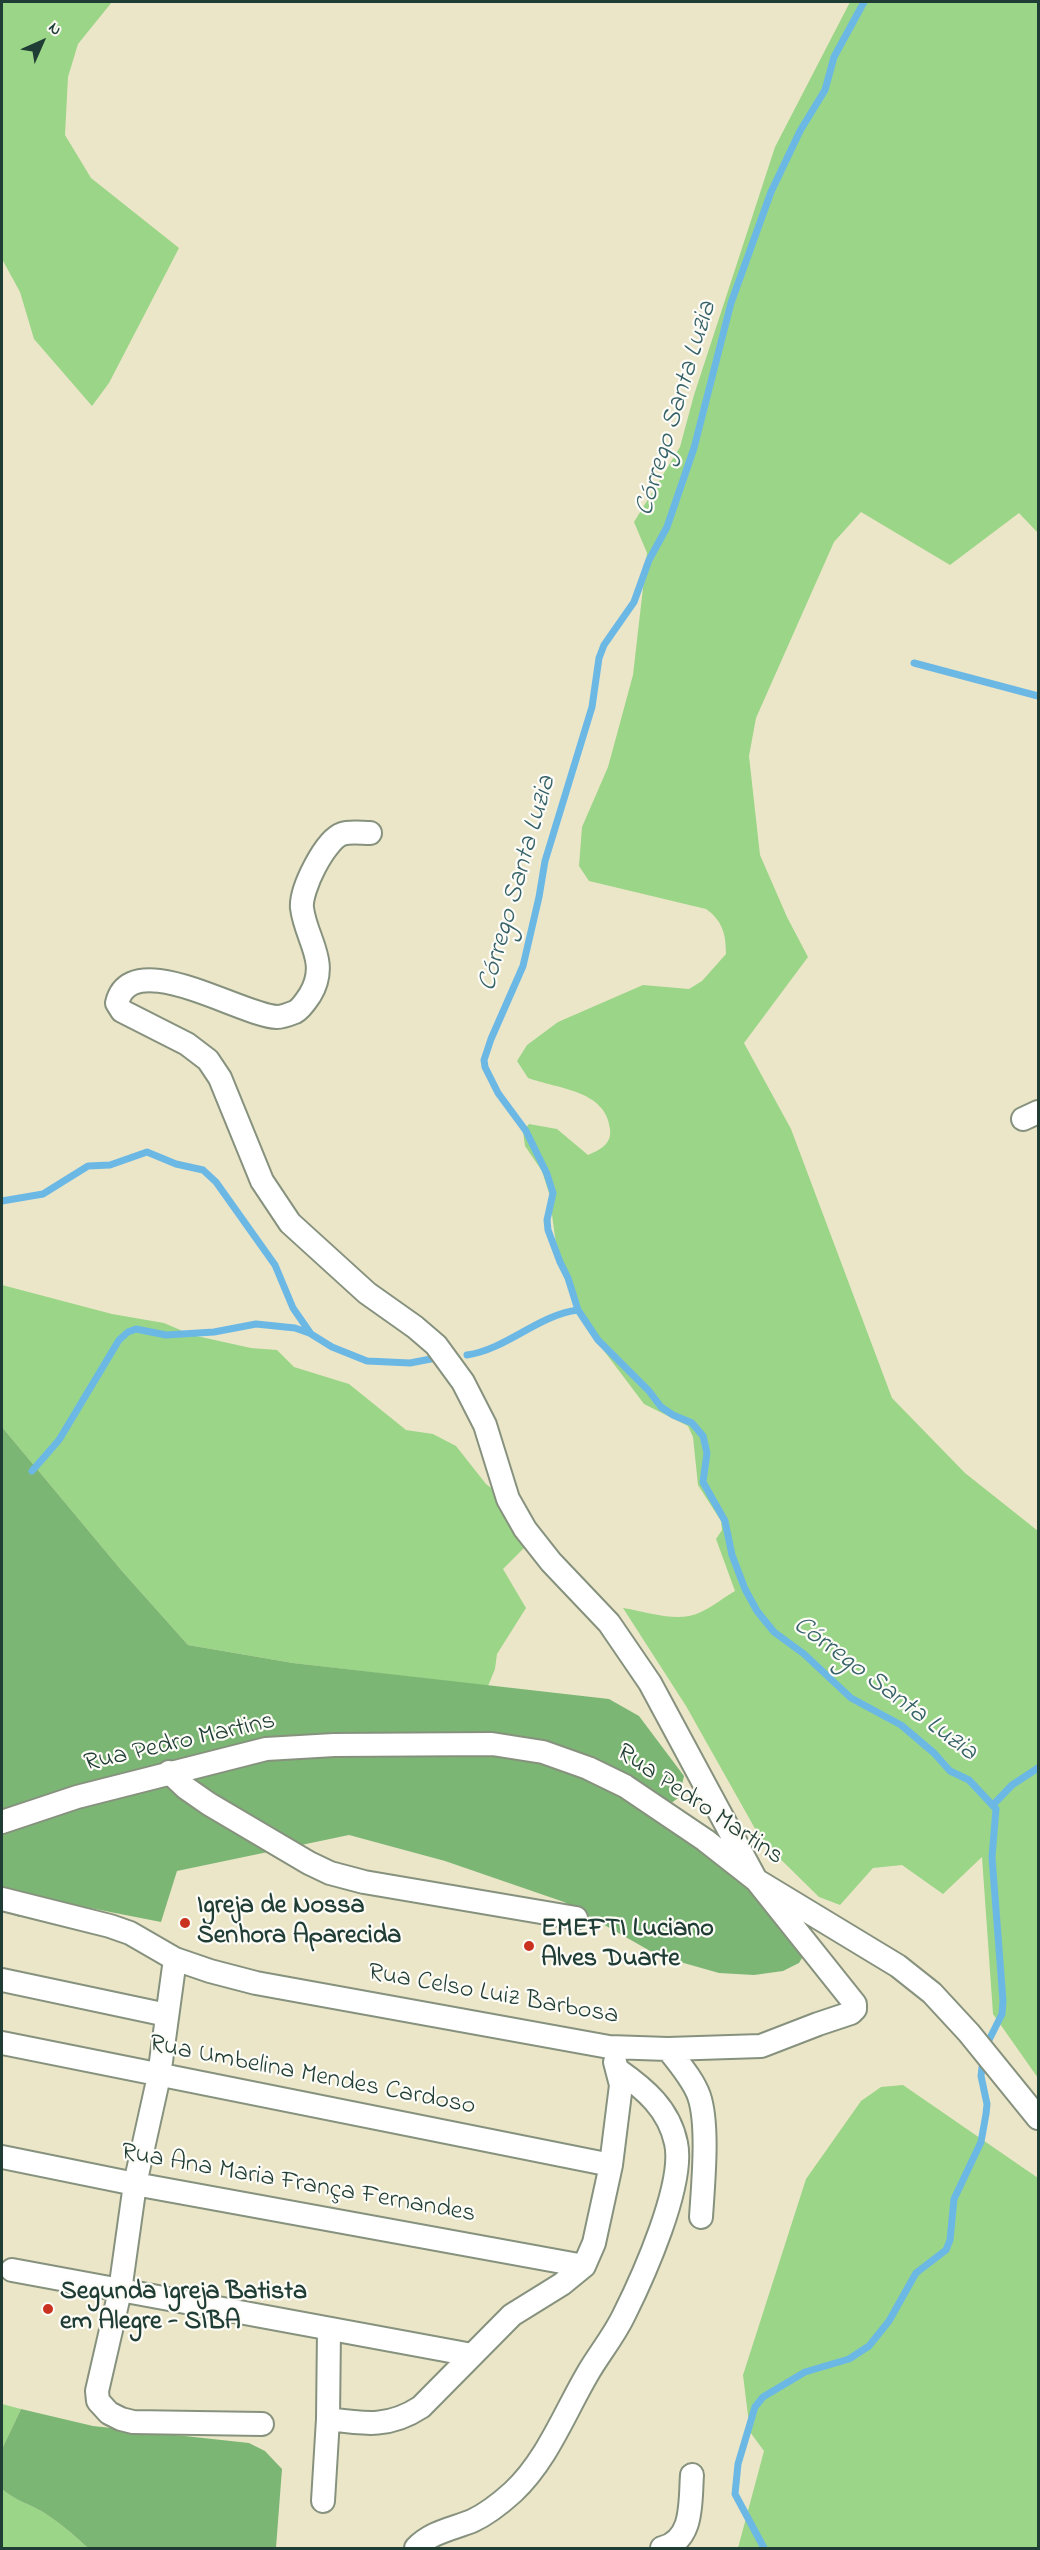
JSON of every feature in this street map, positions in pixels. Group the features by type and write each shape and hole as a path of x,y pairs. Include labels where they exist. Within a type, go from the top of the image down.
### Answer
{"street":[{"path":"370,833 343,834 331,842 305,890 302,907 319,970 314,988 297,1011 279,1017 262,1015 167,980 143,981 127,986 120,993 117,1003 122,1011 187,1044 208,1060 220,1078 262,1181 290,1223 367,1293 415,1326 436,1345 463,1382 485,1425 508,1499 525,1529 551,1562 596,1608 650,1683 756,1880"},
{"name":"Rua Pedro Martins","path":"2,1822 77,1797 266,1749 334,1745 492,1744 543,1752 588,1768 625,1786 705,1840 756,1880 898,1966 932,1993 1038,2118"},
{"path":"169,1772 186,1788 209,1804 330,1873 364,1882 576,1918"},
{"name":"Rua Celso Luiz Barbosa","path":"2,1899 110,1926 130,1934 175,1959 256,1983 609,2047 668,2049 761,2046 851,2013 855,2009 855,2004 756,1880"},
{"path":"175,1959 159,2076 135,2184 120,2291 97,2391 98,2401 109,2413 121,2420 133,2422 262,2424"},
{"path":"2,1980 167,2015"},
{"name":"Rua Umbelina Mendes Cardoso","path":"2,2043 611,2165"},
{"path":"328,2419 363,2424 390,2422 404,2418 421,2407 512,2315 562,2284 584,2266 594,2243 611,2165 620,2108 621,2085 609,2047"},
{"path":"668,2049 699,2097 704,2158 701,2217"},
{"path":"416,2548 425,2538 475,2520 512,2494 538,2464 588,2373 623,2317 645,2268 671,2196 676,2169 676,2144 671,2127 658,2102 618,2070"},
{"name":"Rua Ana Maria França Fernandes","path":"2,2157 135,2184 584,2266"},
{"path":"12,2270 472,2355"},
{"path":"323,2501 328,2419 329,2329"},
{"path":"662,2548 681,2538 687,2526 692,2475"}],"green space":[{"path":"2,2 112,2 78,44 68,77 65,135 91,178 179,248 109,383 92,406 34,339 20,292 2,259"},
{"path":"850,2 1038,2 1038,533 1019,513 950,565 861,512 834,542 756,718 749,756 760,855 787,917 808,957 744,1043 791,1129 892,1398 965,1473 1038,1531 1038,2078 993,2014 982,1857 943,1894 902,1865 873,1868 840,1905 819,1897 762,1841 686,1706 623,1608 665,1616 689,1616 707,1609 735,1591 716,1539 722,1530 721,1521 698,1485 693,1437 688,1426 644,1404 580,1319 556,1244 549,1193 542,1171 525,1146 523,1131 529,1124 557,1129 588,1155 604,1146 609,1139 610,1129 607,1116 600,1106 579,1093 528,1078 517,1061 527,1045 558,1022 643,985 689,989 702,981 726,954 720,924 706,909 589,881 579,866 582,827 608,767 633,675 647,553 634,522 680,447 694,395 775,147"},
{"path":"2,1285 112,1314 164,1323 192,1335 251,1348 277,1350 294,1367 349,1384 406,1430 433,1434 456,1446 486,1484 495,1491 529,1543 503,1569 526,1608 497,1654 495,1669 488,1686 293,1663 188,1645 122,1571 2,1427"},
{"path":"2,1427 122,1571 188,1645 293,1663 609,1699 639,1716 684,1776 679,1797 669,1805 763,1897 809,1946 799,1963 783,1971 754,1975 719,1973 659,1956 564,1902 445,1861 349,1835 177,1871 161,1922 44,1899 25,1903 19,1917 2,1910"},
{"path":"903,2085 1038,2178 1038,2548 738,2548 764,2451 750,2432 743,2375 806,2179 861,2101 881,2087"},
{"path":"2,2404 21,2409 2,2449"},
{"path":"21,2409 93,2426 249,2443 265,2451 282,2469 276,2548 88,2548 49,2516 2,2489 2,2449"},
{"path":"2,2489 49,2516 88,2548 2,2548"}],"waterway":[{"name":"Córrego Santa Luzia","path":"864,2 834,57 825,90 800,131 771,192 731,303 694,448 667,527 649,560 634,602 604,645 599,658 592,707 545,861 523,966 484,1060 485,1067 498,1093 526,1131 547,1174 553,1193 547,1220 548,1230 568,1278 578,1310 598,1340 649,1391 661,1407 692,1423 703,1436 707,1453 703,1482 725,1521 732,1555 745,1589 757,1611 774,1632 804,1654 851,1698 901,1725 934,1753 950,1771 969,1780 996,1809 992,1857 1003,2001 1002,2014 985,2048"},
{"path":"914,663 1038,696"},
{"path":"2,1201 43,1194 88,1166 110,1165 147,1152 176,1164 203,1170 216,1182 275,1265 293,1308 311,1334 332,1347 367,1361 410,1363 436,1358"},
{"path":"467,1355 496,1346 549,1318 578,1310"},
{"path":"32,1471 59,1440 119,1340 128,1332 136,1329 166,1335 214,1332 256,1324 295,1328 309,1333"},
{"path":"993,1805 1012,1785 1038,1768"},
{"name":"Córrego Santa Luzia","path":"764,2548 735,2494 738,2464 755,2407 763,2397 805,2372 849,2359 869,2346 889,2321 916,2273 946,2250 950,2240 954,2199 981,2142 987,2104 981,2076 983,2059"}],"place":[{"name":"Igreja de Nossa Senhora Aparecida","path":"185,1923"},
{"name":"EMEFTI Luciano Alves Duarte","path":"529,1946"},
{"name":"Segunda Igreja Batista em Alegre - SIBA","path":"48,2309"}]}
